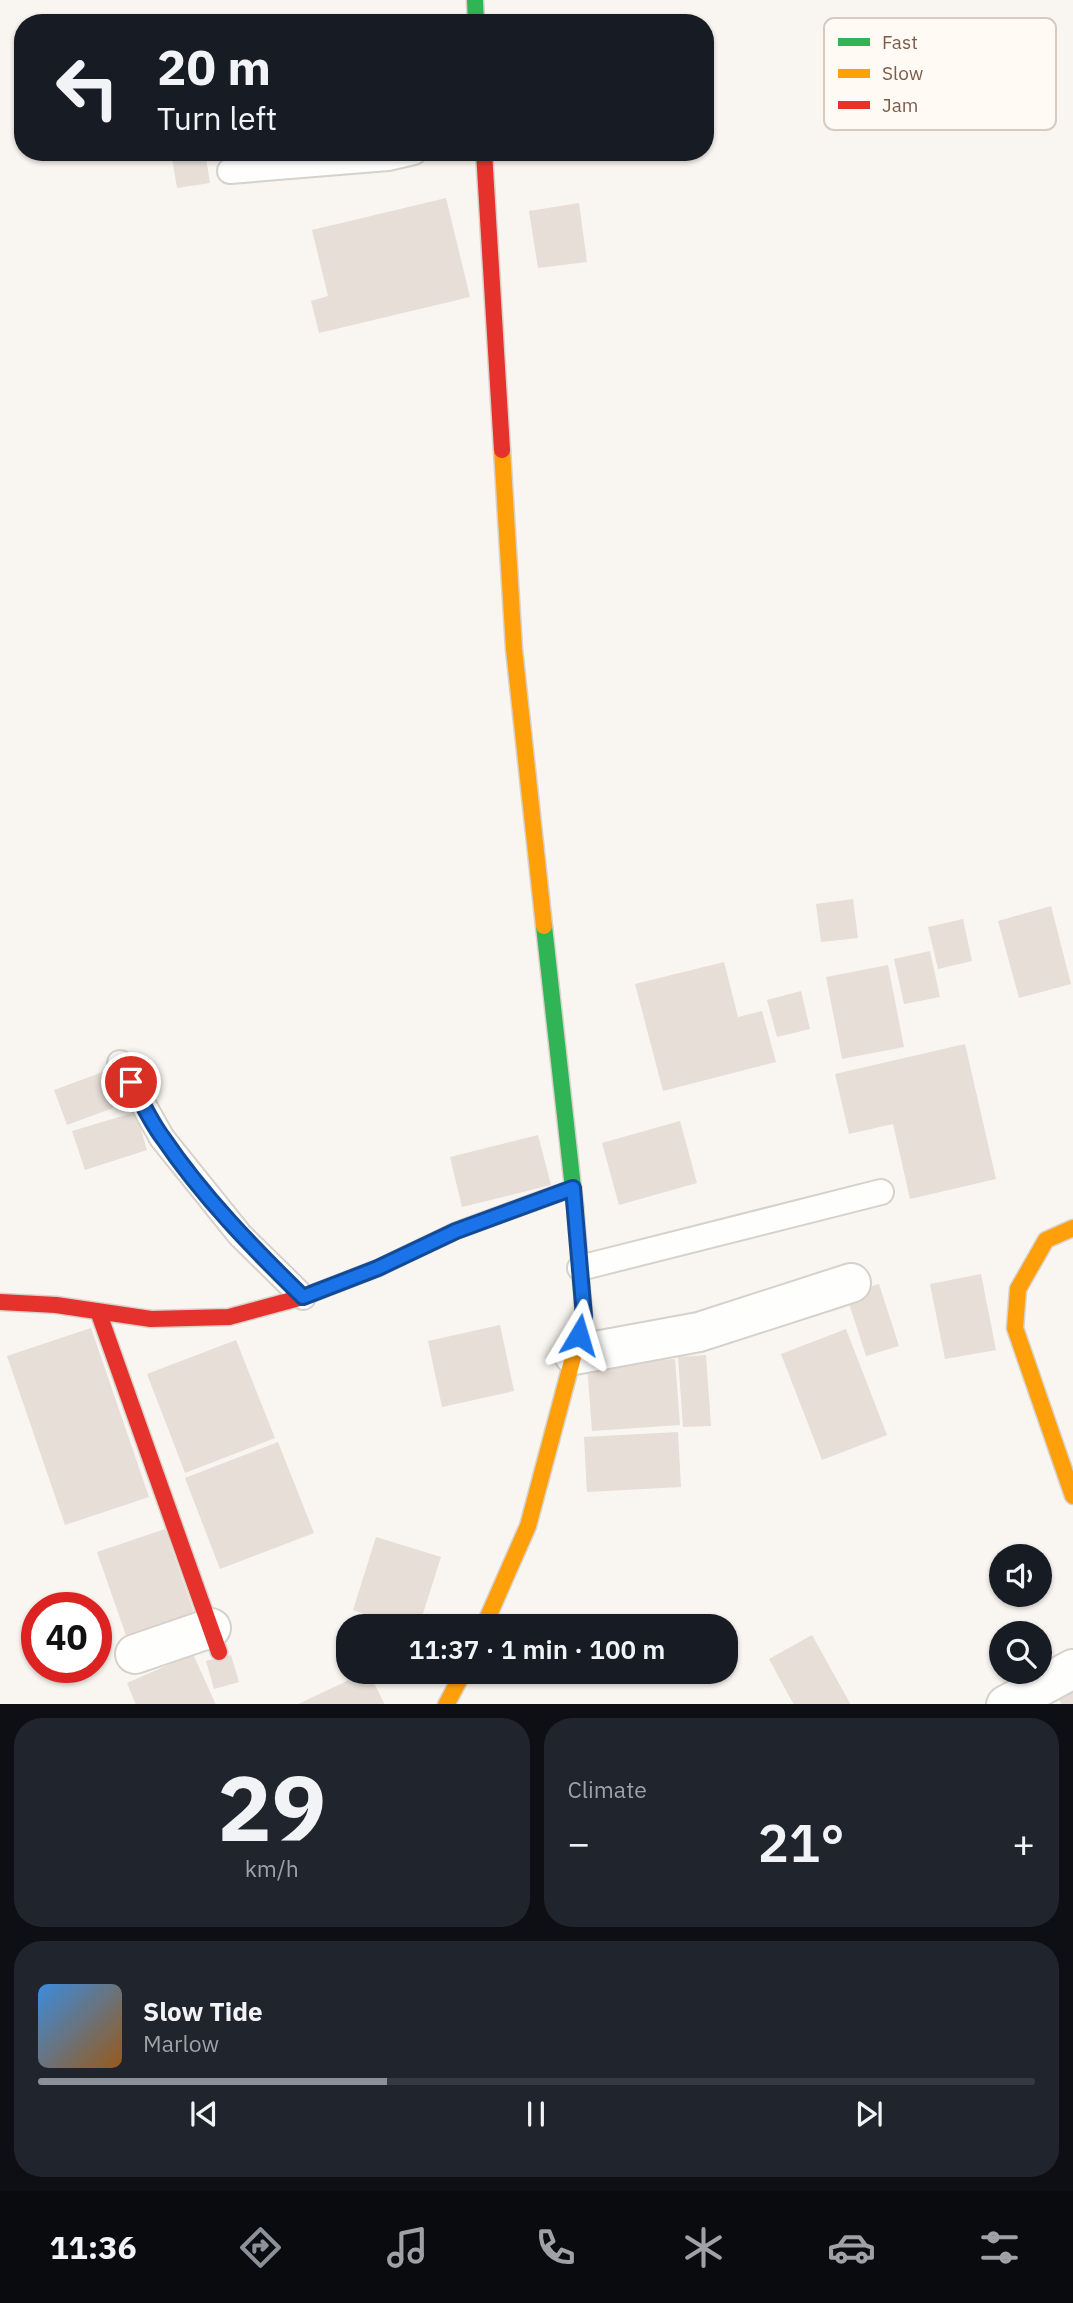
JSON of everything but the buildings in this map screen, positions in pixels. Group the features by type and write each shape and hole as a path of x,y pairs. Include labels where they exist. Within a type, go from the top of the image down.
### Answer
{"street":[{"path":"485,161 514,649 573,1188 584,1316 528,1526 489,1614"},
{"path":"0,1302 56,1305 151,1319 229,1317 303,1297 378,1268 456,1231 573,1188"},
{"path":"1073,1228 1046,1240 1018,1289 1015,1328 1073,1496"},
{"path":"573,1355 699,1332 851,1283"},
{"path":"98,1311 215,1640 135,1654"},
{"path":"1006,1704 1073,1669"},
{"path":"446,1704 457,1684"}],"lane":[{"path":"230,171 352,161"},
{"path":"120,1063 162,1138 240,1235 303,1297"},
{"path":"580,1268 881,1192"}],"traffic: fast":[{"path":"475,0 476,14"},
{"path":"544,926 575,1206"}],"traffic: slow":[{"path":"502,450 514,649 544,926"},
{"path":"489,1614 528,1526 584,1316 575,1206"},
{"path":"1073,1228 1046,1240 1018,1289 1015,1328 1073,1496"},
{"path":"447,1704 457,1684"}],"traffic: jam":[{"path":"485,161 502,450"},
{"path":"0,1302 56,1305 151,1319 229,1317 303,1297 378,1268 455,1231 573,1188"},
{"path":"98,1311 219,1652"}],"route":[{"path":"131,1082 162,1138 193,1177 240,1235 303,1297 378,1268 456,1231 573,1188 584,1316 579,1335"}]}
